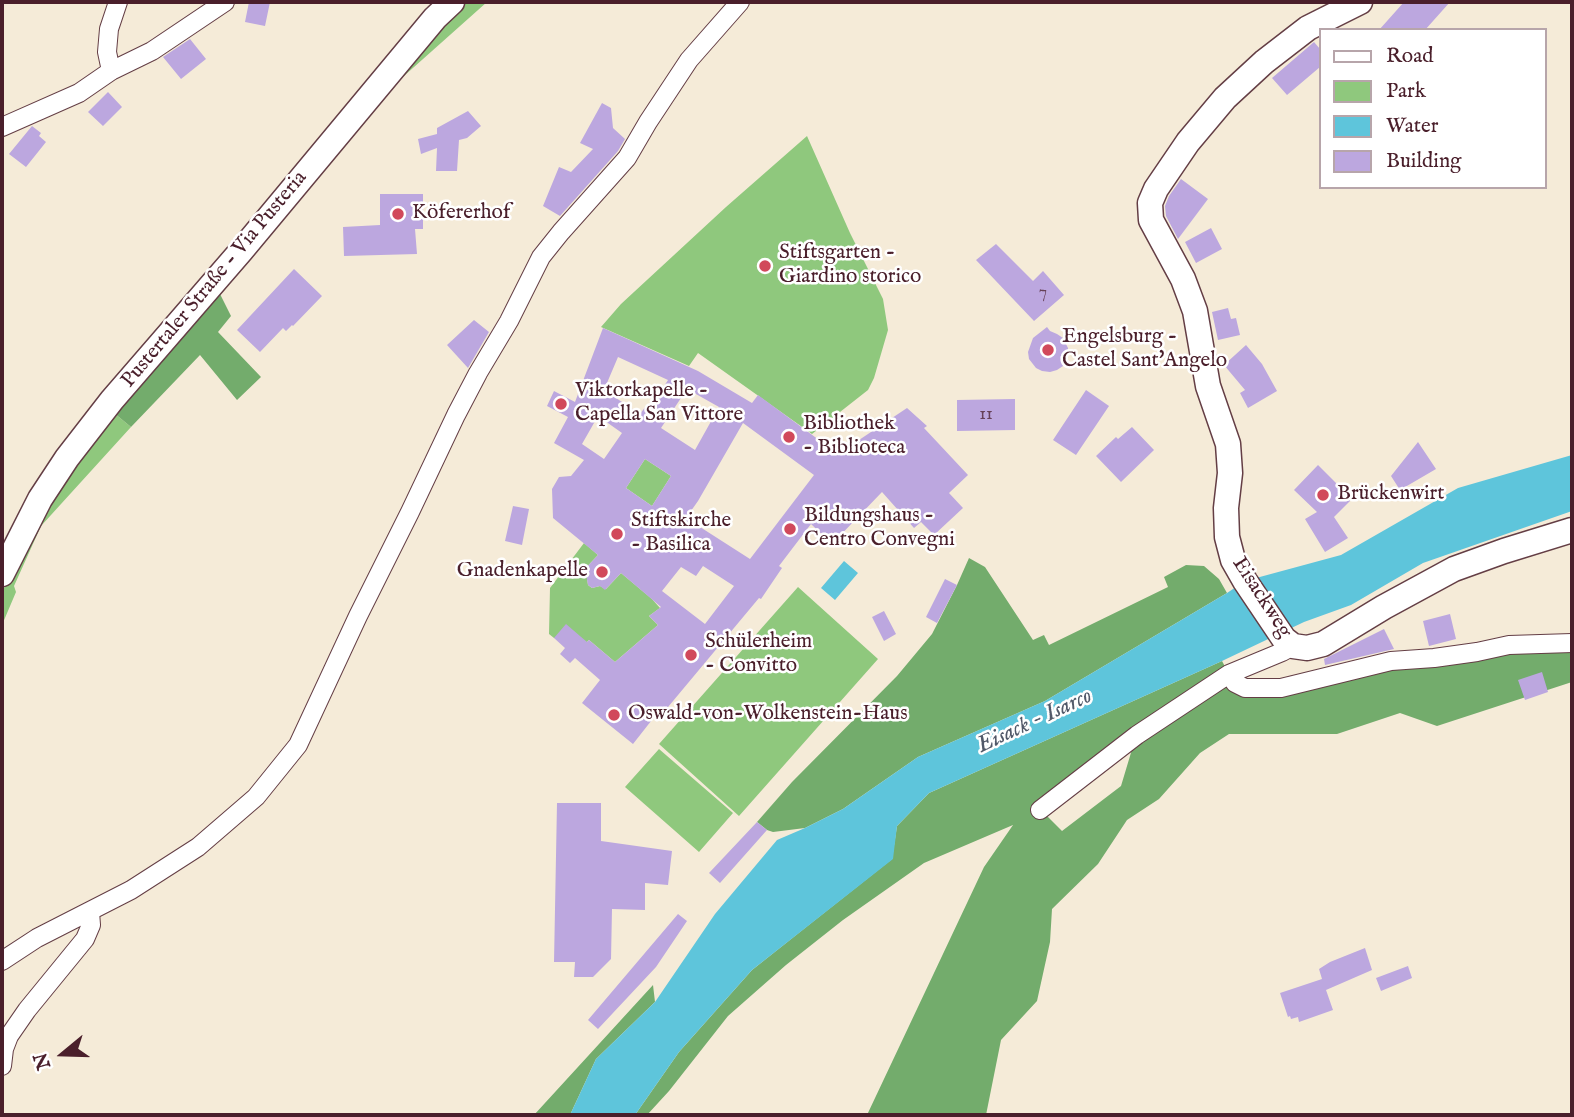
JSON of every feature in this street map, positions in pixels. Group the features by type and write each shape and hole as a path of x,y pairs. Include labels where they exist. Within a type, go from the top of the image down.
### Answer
{"street":[{"path":"111,71 107,52 118,2"},
{"path":"2,127 79,93 111,71 152,51 225,2"},
{"name":"Pustertaler Straße - Via Pusteria","path":"2,574 40,499 112,400 241,251 435,18 452,2"},
{"path":"2,961 37,938 131,890 198,847 256,797 298,745 456,415 509,321 541,257 627,158 689,60 740,2"},
{"name":"Eisackweg","path":"1288,642 1233,560 1227,537 1226,508 1230,473 1228,444 1208,386 1195,311 1183,279 1151,220 1149,211 1156,189 1188,142 1225,98 1264,62 1308,28 1360,2"},
{"path":"1040,810 1137,735 1229,674 1282,652 1288,642 1307,648 1323,644 1454,569 1572,530"},
{"path":"1229,674 1235,683 1245,688 1281,688 1391,661 1434,658 1509,645 1572,643"},
{"path":"2,1066 9,1036 85,939 91,925 90,912"}],"green space":[{"path":"463,2 487,2 377,100"},
{"name":"Stiftsgarten - Giardino storico","path":"807,136 883,299 888,330 868,390 812,434 698,353 689,366 601,327 621,304"},
{"path":"218,290 231,316 218,332 261,377 237,400 200,355 131,427 114,413"},
{"path":"114,413 131,427 41,526 14,586 16,592 2,625 2,593 19,553 47,502"},
{"path":"645,459 671,476 652,506 626,488"},
{"path":"584,543 598,555 583,571 588,575 588,585 606,589 621,573 660,608 649,616 658,625 615,662 589,640 587,642 554,638 549,634 550,588"},
{"path":"969,558 985,567 1033,640 1044,635 1049,645 1168,587 1164,577 1186,565 1204,566 1219,579 1227,593 1045,701 918,757 843,809 805,828 773,832 767,830 757,822 792,782 897,676 932,634"},
{"path":"798,587 878,659 739,816 659,744"},
{"path":"1572,648 1572,682 1437,726 1400,713 1337,734 1229,734 1200,753 1159,799 1127,820 1098,864 1052,909 1050,942 1037,1001 1001,1040 986,1115 867,1115 984,867 1013,825 924,863 843,920 728,1016 647,1115 635,1115 679,1052 752,970 892,859 897,826 929,793 1222,661 1229,674 1245,688 1391,661","holes":["1136,736 1121,786 1062,831 1041,810"]},
{"path":"659,749 733,813 699,852 625,787"},
{"path":"653,985 655,1002 596,1059 570,1115 534,1115"}],"water":[{"name":"Eisack - Isarco","path":"1572,455 1572,511 1423,563 1351,605 1304,622 929,793 897,826 893,859 752,970 679,1052 635,1115 570,1115 596,1059 655,1002 715,914 777,840 843,809 918,757 1045,701 1245,581 1341,555 1458,488"},
{"path":"844,561 858,573 835,600 821,588"}],"building":[{"path":"249,2 270,2 265,26 245,22"},
{"path":"1404,2 1450,2 1427,28 1381,28"},
{"path":"190,39 206,59 181,79 163,57"},
{"path":"1314,42 1318,47 1318,69 1287,95 1272,78"},
{"path":"108,92 122,107 103,126 88,112"},
{"path":"602,103 611,108 613,128 625,139 618,151 560,216 543,206 559,167 571,172 593,149 580,143"},
{"path":"468,111 481,126 467,138 459,140 457,171 436,171 437,148 421,154 418,139 437,134 437,128"},
{"path":"32,126 41,133 39,136 46,142 26,167 9,154"},
{"path":"1181,179 1208,199 1178,239 1166,216 1165,206"},
{"path":"380,194 423,194 423,229 415,229 417,254 344,256 343,227 380,225"},
{"path":"1211,228 1222,249 1196,263 1185,242"},
{"path":"996,244 1033,281 1043,271 1064,295 1034,321 976,260"},
{"path":"294,269 322,296 293,326 286,331 283,328 260,352 237,330"},
{"path":"1228,308 1231,319 1236,318 1240,335 1218,340 1212,312"},
{"path":"474,320 489,332 468,368 447,345"},
{"name":"Engelsburg - Castel Sant'Angelo","path":"1047,327 1063,338 1068,348 1068,356 1063,366 1050,372 1036,368 1029,359 1028,352 1033,338"},
{"path":"603,328 698,371 752,403 758,395 838,454 907,408 927,426 924,428 968,475 949,493 963,508 934,535 921,522 914,528 882,492 832,544 811,524 779,566 782,568 761,599 759,598 658,719 655,716 633,744 582,703 600,680 575,658 570,663 560,654 565,648 554,638 566,624 615,662 658,625 649,616 661,607 621,573 605,590 600,586 592,588 588,585 583,571 598,555 553,518 552,489 559,477 571,476 584,460 554,443 568,417 547,406 554,391 575,402","holes":["618,357 668,380 650,408 646,406 640,414 604,390","687,389 719,407 695,450 661,428","598,416 622,433 604,459 582,444","743,423 814,475 750,559 686,518","645,459 671,476 652,506 626,488","703,566 734,586 705,624 662,591 681,567 696,576"]},
{"path":"1246,345 1262,364 1277,391 1248,408 1240,393 1245,390 1224,365"},
{"path":"1086,390 1109,406 1076,455 1053,440"},
{"path":"1015,399 1015,430 957,431 957,400"},
{"path":"1132,427 1154,450 1121,482 1096,456 1116,437 1118,439"},
{"path":"1418,442 1436,469 1400,490 1391,476"},
{"name":"Brückenwirt","path":"1318,465 1352,499 1334,517 1348,538 1325,552 1305,519 1317,512 1294,490"},
{"path":"513,506 529,509 522,545 505,541"},
{"path":"945,579 957,585 937,623 926,617"},
{"path":"884,611 896,634 884,641 872,617"},
{"path":"1450,614 1456,639 1429,646 1423,621"},
{"path":"1384,629 1394,649 1325,665 1324,659"},
{"path":"1542,672 1548,692 1525,700 1518,680"},
{"path":"557,803 601,803 601,841 672,851 668,885 645,883 645,910 612,909 611,959 593,977 574,977 575,962 554,962"},
{"path":"757,822 767,830 720,883 709,873"},
{"path":"678,914 687,921 656,967 598,1029 588,1020"},
{"path":"1365,948 1372,970 1326,990 1333,1010 1299,1022 1298,1017 1288,1017 1280,993 1322,979 1319,969"},
{"path":"1408,966 1412,978 1381,991 1376,978"}],"place":[{"name":"Köfererhof","path":"398,214"},
{"name":"Stiftsgarten - Giardino storico","path":"765,266"},
{"name":"Engelsburg - Castel Sant'Angelo","path":"1048,350"},
{"name":"Viktorkapelle - Capella San Vittore","path":"561,404"},
{"name":"Bibliothek - Biblioteca","path":"789,437"},
{"name":"Brückenwirt","path":"1323,495"},
{"name":"Bildungshaus - Centro Convegni","path":"790,529"},
{"name":"Stiftskirche - Basilica","path":"617,534"},
{"name":"Gnadenkapelle","path":"602,572"},
{"name":"Schülerheim - Convitto","path":"691,655"},
{"name":"Oswald-von-Wolkenstein-Haus","path":"614,715"}]}
